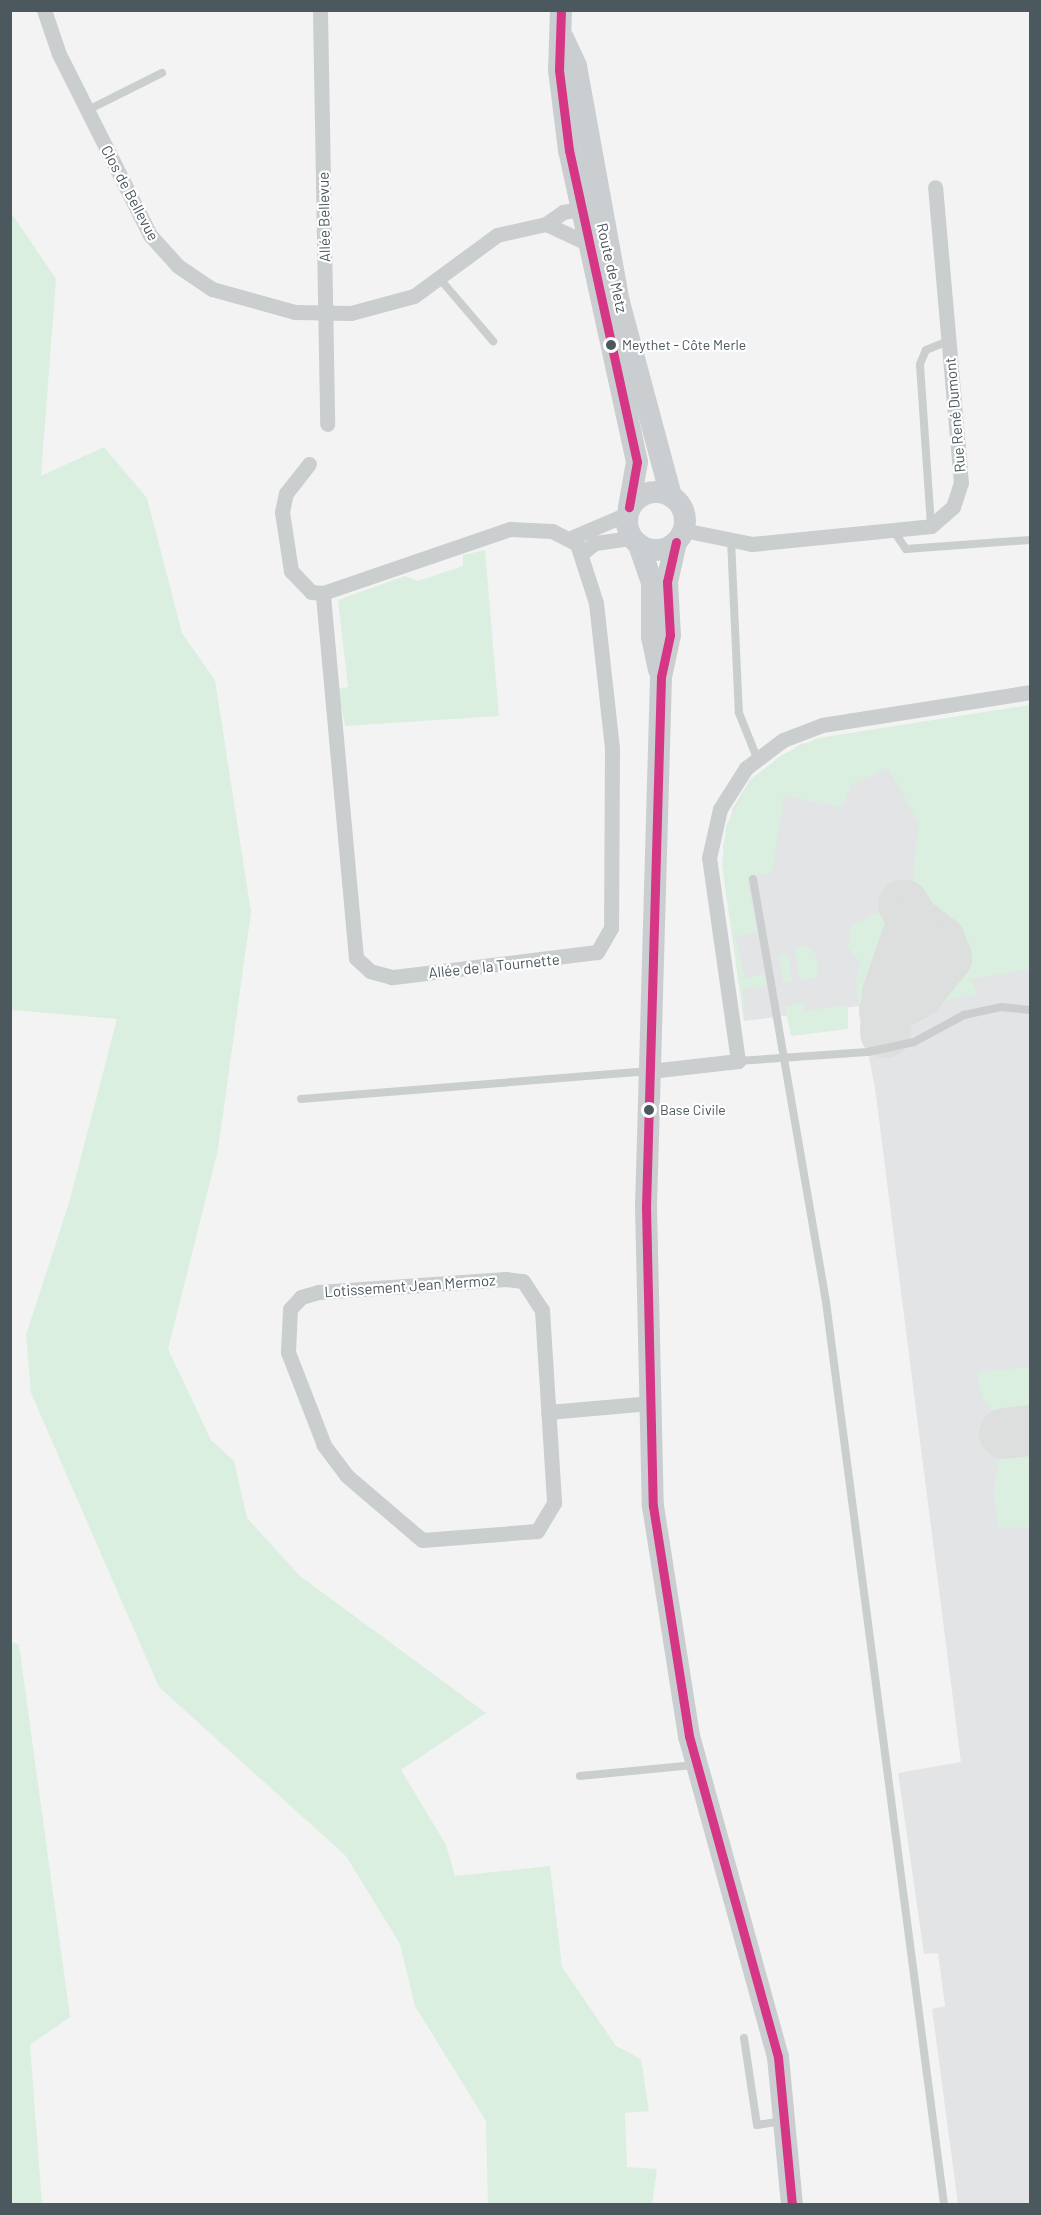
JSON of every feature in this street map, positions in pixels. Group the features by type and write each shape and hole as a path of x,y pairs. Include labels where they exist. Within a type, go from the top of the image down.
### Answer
{"main road":[{"name":"Route de Metz","path":"561,10 563,38 559,70 580,210 597,246 657,457 671,496"},
{"name":"Route de Metz","path":"563,38 576,66 597,246 634,438 637,479 628,510"},
{"path":"661,677 652,636 652,582 635,542 628,510 647,493 671,496 683,511 667,582 670,635 661,677 646,1228 653,1506 667,1621 698,1765 762,1985 784,2120 792,2205"},
{"path":"635,542 662,549 679,536"}],"street":[{"name":"Clos de Bellevue","path":"44,10 87,111 150,235 184,272 214,290 295,312 326,314 402,301 440,279 494,236 546,224 563,212 580,210"},
{"name":"Allée Bellevue","path":"320,10 327,424"},
{"name":"Rue René Dumont","path":"931,526 953,507 961,483 935,187"},
{"path":"546,224 597,246"},
{"path":"309,464 286,492 282,512 295,580 323,593 510,529 538,528 570,538 628,510"},
{"path":"679,536 752,544 931,526"},
{"name":"Allée de la Tournette","path":"323,593 356,958 370,971 392,977 578,958 597,952 610,936 612,748 596,603 582,553 570,538"},
{"path":"582,553 595,543 635,542"},
{"path":"650,1071 738,1061 709,858 720,809 757,758 783,740 822,725 1030,692"},
{"name":"Lotissement Jean Mermoz","path":"523,1281 542,1310 548,1412 554,1503 547,1521 537,1531 422,1540 347,1476 324,1445 288,1352 290,1308 301,1297 319,1292 523,1281"},
{"path":"548,1412 650,1402"}],"lane":[{"path":"87,111 162,73"},
{"path":"440,279 493,341"},
{"path":"931,526 920,364 926,350 948,341"},
{"path":"893,530 906,549 1030,540"},
{"path":"731,540 739,713 757,758"},
{"path":"753,879 787,1054 849,1467 944,2205"},
{"path":"738,1061 787,1054 868,1052 914,1042 964,1015 1001,1007 1030,1010"},
{"path":"301,1099 650,1071"},
{"path":"580,1776 698,1765"},
{"path":"744,2038 757,2125 784,2120"}],"shaded area":[{"path":"1030,705 1030,2204 958,2204 932,2009 945,2006 938,1953 924,1954 898,1773 961,1762 875,1088 859,1006 744,1021 723,846 733,808 750,780 801,744"}],"green space":[{"path":"10,211 56,279 41,476 104,447 147,498 182,633 215,680 251,912 218,1150 168,1349 211,1440 234,1461 247,1518 300,1576 486,1713 401,1770 446,1845 455,1876 550,1866 562,1967 616,2046 641,2059 649,2111 625,2113 627,2167 657,2169 652,2204 488,2204 486,2121 415,2006 400,1944 346,1856 159,1687 31,1393 26,1335 69,1203 117,1019 11,1010"},
{"path":"485,550 499,716 345,726 338,689 348,687 338,600 405,576 418,581 463,566 463,555"},
{"path":"1030,705 1030,969 970,979 978,995 953,998 899,1025 950,974 955,947 910,901 919,823 888,768 852,784 841,807 784,796 772,873 747,877 757,932 736,936 745,978 765,974 766,986 743,989 744,1021 722,865 726,826 750,780 782,755 818,738"},
{"path":"894,906 900,912 871,1022 862,1029 856,982 860,963 848,947 851,925"},
{"path":"914,942 930,947 933,960 926,974 900,994 903,973 915,976 928,955"},
{"path":"807,945 817,957 817,977 799,981 795,949"},
{"path":"788,953 792,982 783,983 779,954"},
{"path":"803,1002 805,1011 848,1005 848,1029 791,1036 785,1007"},
{"path":"1030,1367 1030,1412 993,1412 983,1398 977,1372"},
{"path":"1024,1444 1030,1444 1030,1527 998,1528 994,1490 999,1460"},
{"path":"10,1641 19,1645 70,2017 30,2045 42,2204 11,2204"}],"taxiway":[{"path":"884,1011 918,992 946,957 939,940 912,920 903,904"},
{"path":"885,1032 887,993 912,920"},
{"path":"1004,1433 1030,1430"}],"transit line":[{"path":"561,10 559,70 569,150 637,462 629,507"},
{"path":"676,542 667,582 670,635 661,677 646,1207 653,1506 689,1736 778,2057 792,2204"}],"place":[{"name":"Meythet - Côte Merle","path":"611,345"},
{"name":"Base Civile","path":"649,1110"}]}
